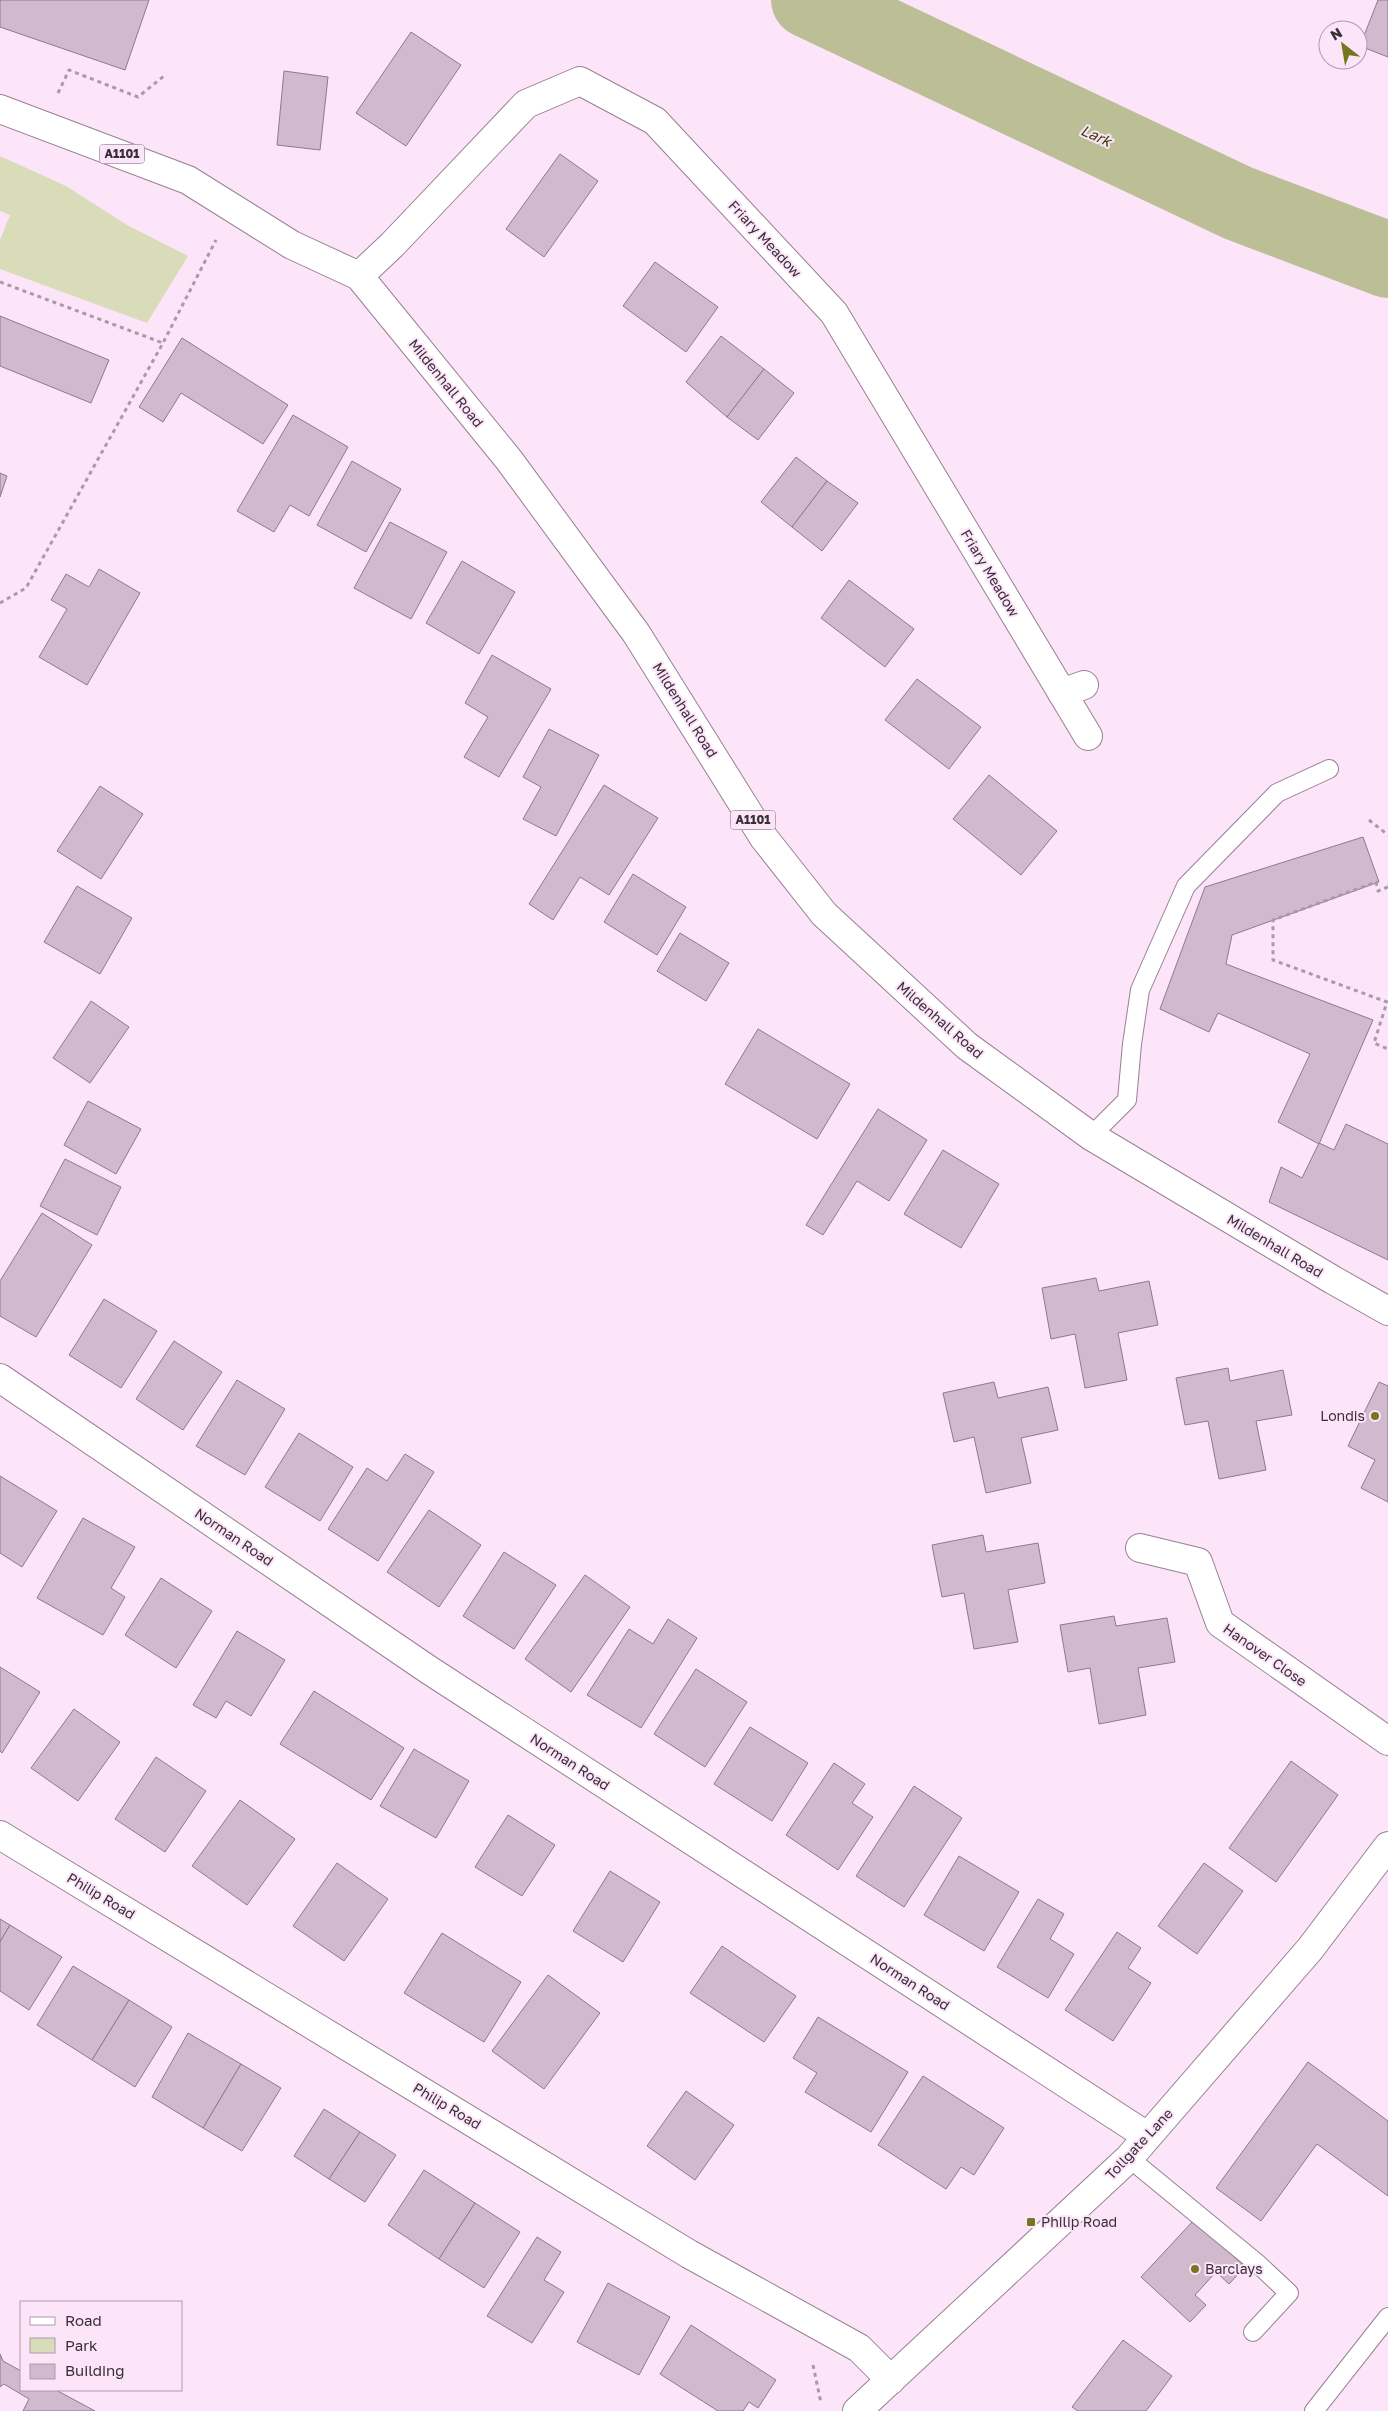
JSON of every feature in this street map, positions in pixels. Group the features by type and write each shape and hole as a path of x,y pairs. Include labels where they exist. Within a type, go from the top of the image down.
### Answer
{"street":[{"name":"Friary Meadow","path":"359,276 392,245 526,104 580,80 655,121 834,313 1073,689 1088,736"},
{"name":"Mildenhall Road","path":"0,109 188,180 292,245 359,276 509,460 636,633 764,838 824,914 967,1046 1091,1136 1388,1311"},
{"name":"Norman Road","path":"0,1378 429,1670 1147,2136"},
{"name":"Hanover Close","path":"1140,1548 1198,1562 1220,1623 1388,1741"},
{"name":"Philip Road","path":"0,1835 681,2249 859,2348 891,2380"},
{"name":"Tollgate Lane","path":"857,2411 1129,2158 1310,1949 1388,1846"}],"lane":[{"path":"1091,1136 1127,1100 1140,990 1186,886 1277,793 1329,769"},
{"path":"1129,2158 1258,2264 1289,2293 1253,2332"},
{"path":"1314,2411 1388,2317"}],"path":[{"path":"52,128 58,92 69,70 138,97 164,76"},
{"path":"0,604 26,588 163,343 217,239"},
{"path":"0,282 163,343"},
{"path":"1369,820 1388,835"},
{"path":"1388,887 1378,891 1376,882 1273,920 1273,960 1386,1002 1374,1042 1388,1049"}],"green space":[{"path":"0,156 66,186 127,225 188,256 147,323 0,269 0,240 10,215 0,211"}],"building":[{"path":"0,0 149,0 125,70 0,27"},
{"path":"1378,0 1388,0 1388,57 1368,49 1368,26"},
{"path":"411,32 461,65 406,146 356,113"},
{"path":"284,71 328,77 320,150 277,145"},
{"path":"560,154 598,181 544,257 506,229"},
{"path":"655,262 718,307 686,352 623,306"},
{"path":"0,316 109,360 91,403 0,366"},
{"path":"721,336 764,369 727,417 686,382"},
{"path":"182,338 288,405 263,444 181,393 163,422 139,407"},
{"path":"764,369 794,393 758,440 727,417"},
{"path":"293,415 348,447 309,516 290,505 274,532 237,511"},
{"path":"796,457 827,481 792,527 761,502"},
{"path":"352,461 401,489 366,552 317,525"},
{"path":"0,473 7,476 0,497"},
{"path":"827,481 858,503 822,551 792,527"},
{"path":"390,522 447,552 411,619 354,588"},
{"path":"462,561 515,592 479,654 426,623"},
{"path":"99,569 140,593 87,685 39,657 67,609 51,600 66,574 89,587"},
{"path":"849,580 914,629 885,667 821,618"},
{"path":"492,655 551,689 499,777 464,757 488,717 465,703"},
{"path":"917,679 981,727 949,769 885,720"},
{"path":"549,729 599,755 556,836 523,819 541,787 523,777"},
{"path":"989,775 1057,831 1021,875 953,819"},
{"path":"604,785 658,818 609,895 580,877 553,920 529,904"},
{"path":"100,786 143,814 101,879 57,851"},
{"path":"1363,837 1379,882 1232,935 1226,964 1373,1020 1319,1144 1278,1122 1310,1054 1218,1013 1209,1032 1160,1009 1205,887"},
{"path":"633,874 686,907 657,955 604,922"},
{"path":"77,886 132,918 100,974 44,942"},
{"path":"680,933 729,963 706,1001 657,971"},
{"path":"91,1001 129,1027 90,1083 53,1058"},
{"path":"758,1029 850,1084 817,1139 725,1084"},
{"path":"88,1101 141,1129 116,1174 64,1145"},
{"path":"878,1109 927,1140 889,1201 857,1181 823,1235 806,1225"},
{"path":"1346,1124 1388,1144 1388,1260 1269,1202 1281,1167 1302,1178 1319,1143 1334,1150"},
{"path":"943,1150 999,1184 961,1248 904,1214"},
{"path":"65,1159 121,1187 97,1235 40,1206"},
{"path":"42,1213 92,1245 36,1337 0,1316 0,1281"},
{"path":"1096,1278 1099,1291 1149,1281 1158,1325 1118,1333 1127,1380 1085,1388 1075,1334 1051,1339 1042,1288"},
{"path":"104,1299 157,1331 121,1388 69,1355"},
{"path":"174,1341 222,1372 183,1430 136,1399"},
{"path":"1228,1368 1230,1381 1283,1370 1292,1415 1256,1421 1266,1470 1219,1479 1208,1421 1185,1425 1176,1378"},
{"path":"237,1380 285,1409 245,1475 196,1446"},
{"path":"994,1382 998,1398 1048,1387 1058,1430 1021,1438 1031,1483 986,1493 974,1437 954,1442 943,1393"},
{"name":"Londis","path":"1379,1382 1388,1386 1388,1502 1361,1488 1375,1460 1348,1446"},
{"path":"299,1433 353,1467 320,1521 265,1487"},
{"path":"405,1454 434,1472 378,1561 328,1529 367,1468 387,1481"},
{"path":"0,1476 57,1511 22,1567 0,1553"},
{"path":"429,1510 481,1545 439,1607 387,1572"},
{"path":"83,1518 135,1547 111,1588 125,1597 103,1635 37,1598"},
{"path":"983,1535 986,1552 1038,1543 1045,1583 1008,1590 1018,1642 974,1649 964,1593 942,1597 932,1545"},
{"path":"504,1552 556,1585 514,1649 463,1616"},
{"path":"585,1575 630,1607 571,1692 525,1659"},
{"path":"161,1578 212,1611 176,1668 125,1635"},
{"path":"1114,1616 1116,1626 1167,1618 1175,1662 1138,1668 1146,1715 1099,1724 1090,1668 1068,1672 1060,1625"},
{"path":"668,1619 697,1638 641,1728 587,1695 629,1629 653,1644"},
{"path":"237,1631 285,1660 251,1716 226,1701 216,1718 193,1705"},
{"path":"0,1667 40,1692 2,1753 0,1751"},
{"path":"696,1669 747,1702 705,1767 654,1734"},
{"path":"314,1691 404,1748 371,1800 280,1744"},
{"path":"74,1709 120,1742 78,1801 31,1768"},
{"path":"750,1727 808,1763 772,1821 714,1784"},
{"path":"414,1749 469,1781 436,1838 380,1806"},
{"path":"156,1757 206,1791 165,1852 115,1819"},
{"path":"1291,1761 1338,1795 1276,1882 1229,1848"},
{"path":"834,1763 865,1784 852,1803 873,1817 838,1870 786,1835"},
{"path":"914,1786 962,1818 904,1907 856,1876"},
{"path":"240,1800 295,1839 247,1905 192,1866"},
{"path":"508,1815 555,1845 522,1896 475,1867"},
{"path":"959,1856 1019,1892 984,1951 924,1915"},
{"path":"337,1863 388,1899 344,1961 293,1926"},
{"path":"1204,1863 1243,1891 1197,1954 1158,1926"},
{"path":"610,1871 660,1902 623,1962 573,1931"},
{"path":"1038,1899 1064,1914 1050,1939 1074,1954 1048,1998 997,1967"},
{"path":"0,1919 10,1925 0,1942"},
{"path":"10,1925 62,1957 29,2010 0,1991 0,1942"},
{"path":"1117,1932 1141,1948 1128,1968 1151,1983 1113,2041 1065,2010"},
{"path":"442,1933 521,1982 484,2042 404,1993"},
{"path":"722,1946 796,1996 764,2042 690,1993"},
{"path":"73,1966 129,2000 92,2060 37,2025"},
{"path":"548,1975 600,2013 544,2089 492,2051"},
{"path":"129,2000 172,2027 135,2087 92,2060"},
{"path":"818,2017 908,2072 871,2132 805,2092 817,2073 793,2058"},
{"path":"188,2033 241,2064 203,2128 152,2097"},
{"path":"1308,2062 1388,2121 1388,2196 1317,2144 1261,2221 1216,2188"},
{"path":"241,2064 281,2088 242,2151 203,2128"},
{"path":"923,2076 1004,2128 974,2175 961,2167 946,2189 878,2145"},
{"path":"686,2091 734,2125 695,2180 647,2146"},
{"path":"324,2109 360,2132 329,2179 294,2156"},
{"path":"360,2132 396,2155 365,2202 329,2179"},
{"path":"424,2170 475,2203 439,2259 388,2225"},
{"path":"475,2203 520,2232 484,2288 439,2259"},
{"name":"Barclays","path":"1194,2220 1245,2267 1229,2284 1216,2272 1195,2295 1206,2305 1190,2322 1141,2277"},
{"path":"537,2237 561,2252 544,2280 564,2292 532,2343 487,2316"},
{"path":"608,2283 670,2317 639,2375 577,2342"},
{"path":"691,2325 776,2380 758,2408 749,2402 743,2411 718,2411 660,2374"},
{"path":"1123,2340 1172,2376 1146,2411 1078,2411 1072,2407"},
{"path":"0,2354 3,2361 20,2370 20,2391 58,2391 95,2411 23,2411 29,2399 4,2384 0,2387"}],"waterway":[{"name":"Lark","path":"809,0 1238,203 1388,260"}],"place":[{"name":"Londis","path":"1375,1416"},
{"name":"Philip Road","path":"1031,2222"},
{"name":"Barclays","path":"1195,2269"}]}
